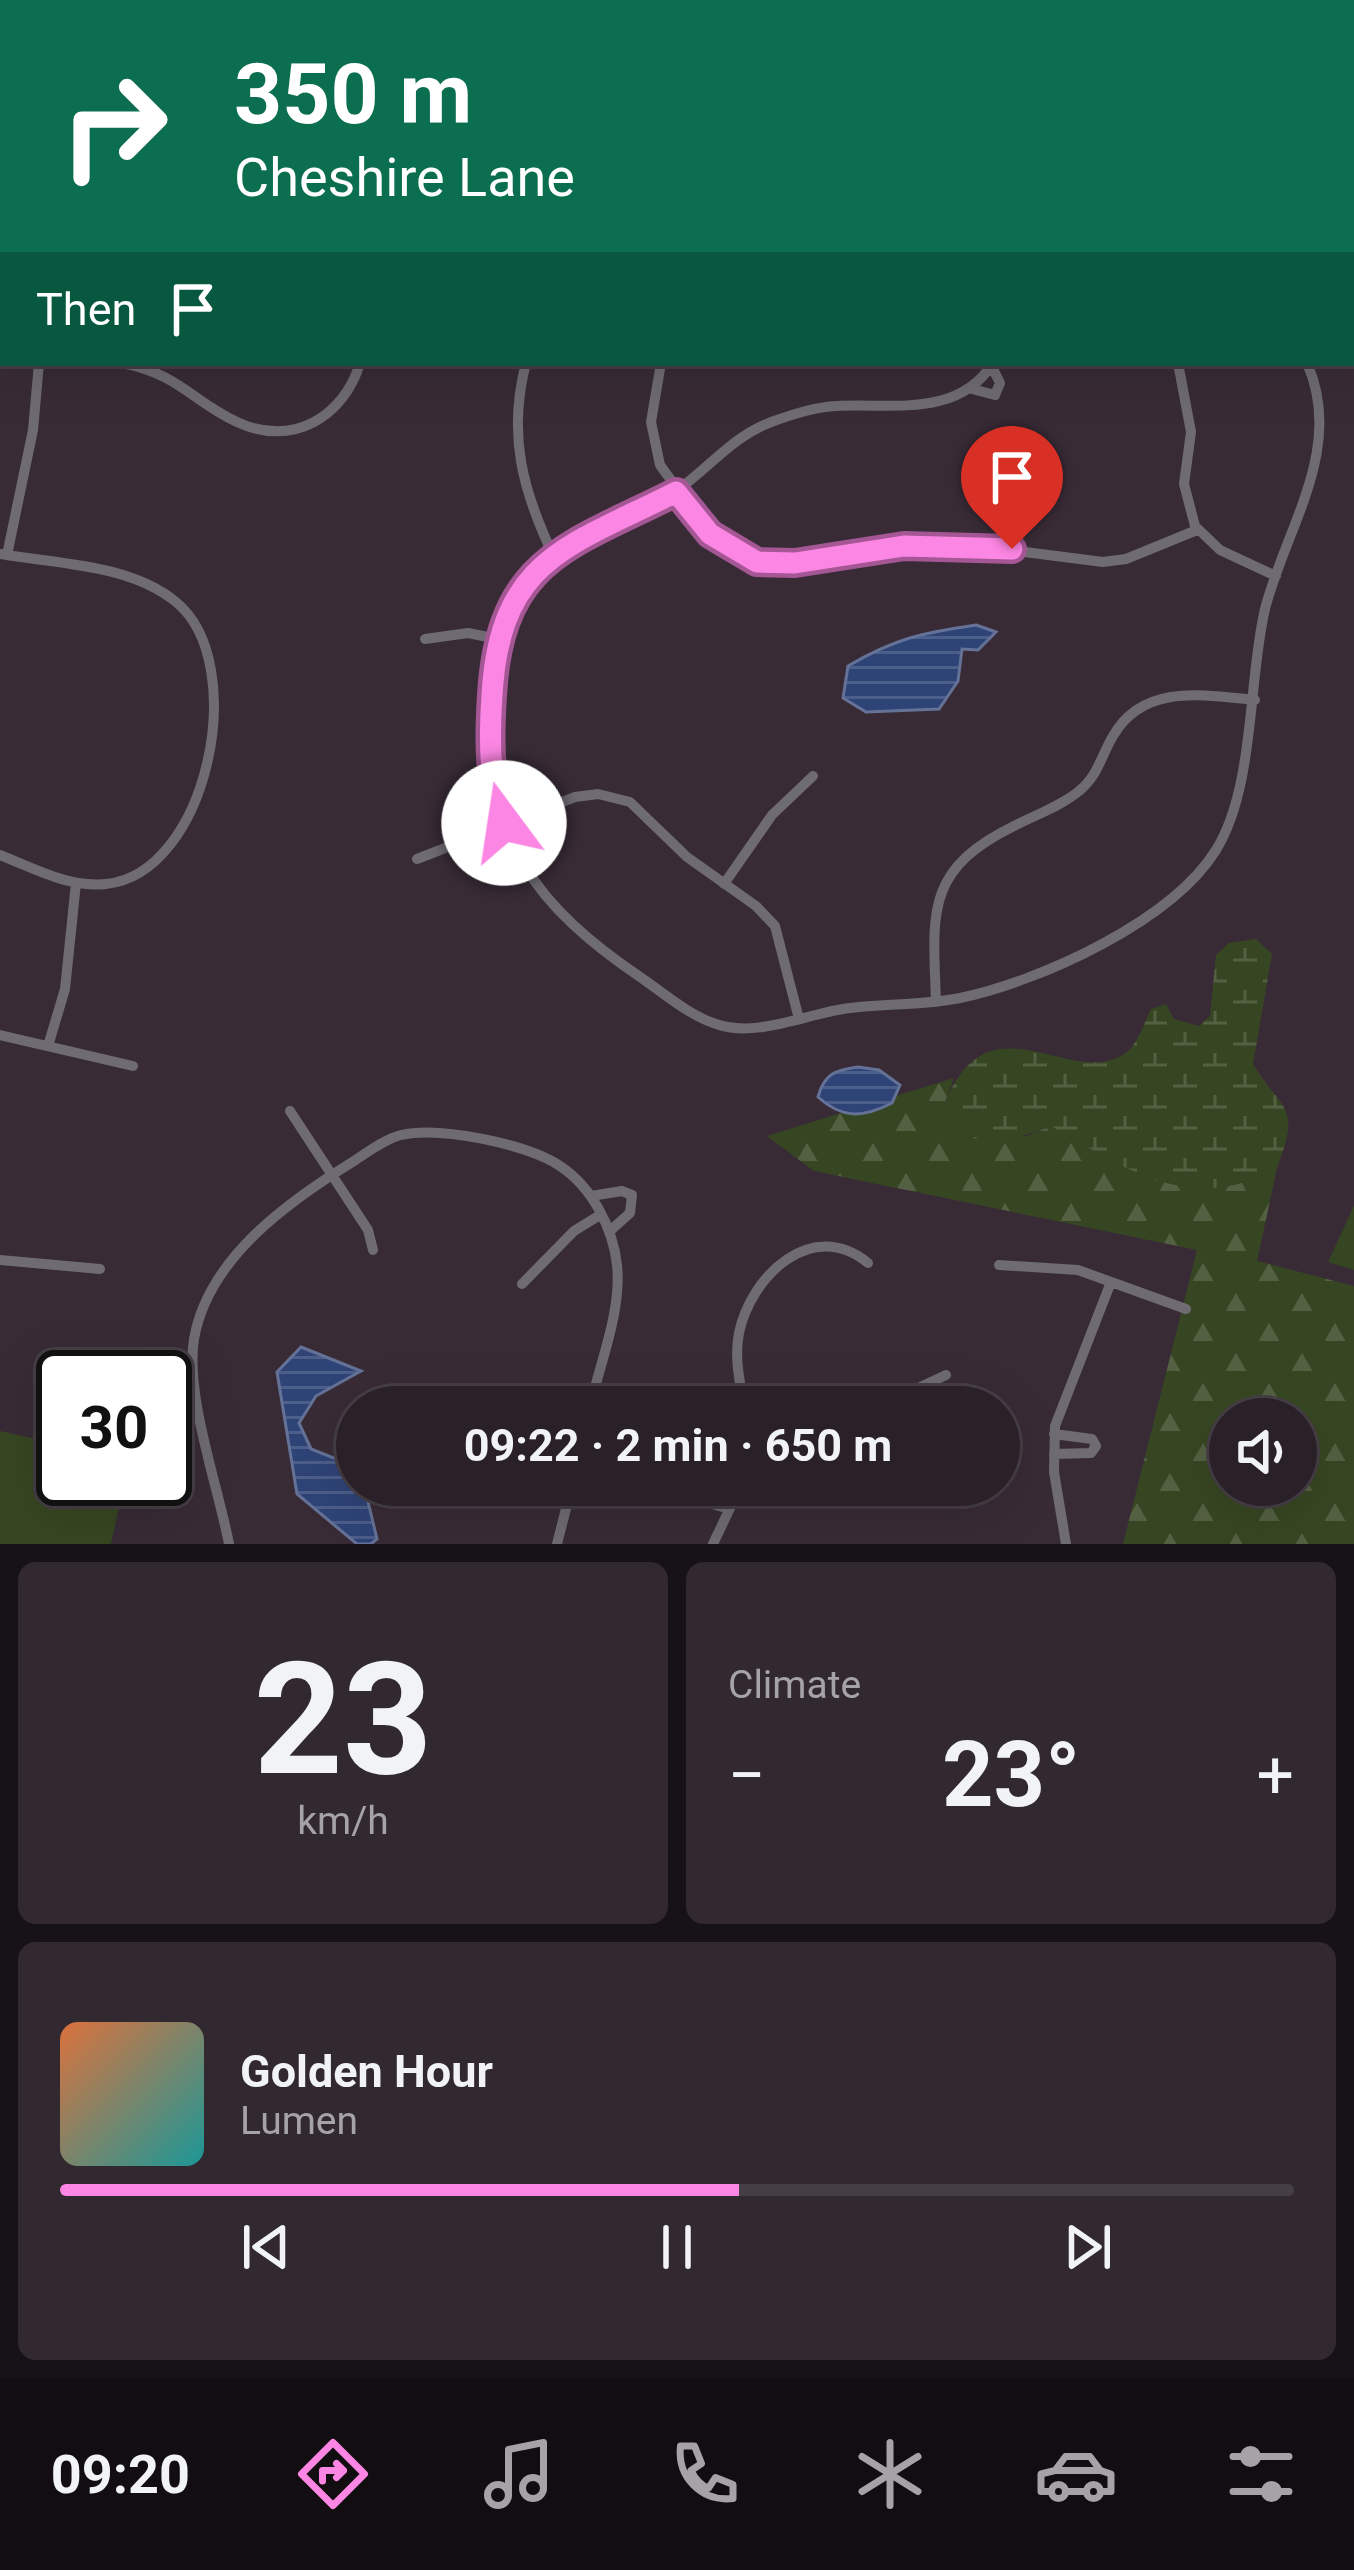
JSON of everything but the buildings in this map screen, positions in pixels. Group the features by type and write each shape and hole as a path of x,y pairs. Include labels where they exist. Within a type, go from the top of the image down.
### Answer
{"street":[{"path":"0,855 76,883 110,884 166,855 187,818 209,740 215,673 210,650 189,613 140,580 3,554 27,461 39,366"},
{"path":"133,366 170,376 237,422 279,431 304,428 340,406 359,366"},
{"path":"526,366 515,431 525,497 554,557"},
{"path":"661,366 652,441 676,492 710,534 739,555 776,564 904,546 970,545 1103,562 1126,559 1198,530"},
{"path":"992,366 972,389 944,402 818,408 745,433 676,492 554,557 520,586 498,639 489,742 504,823 537,890 562,919 686,1009 718,1025 737,1028 864,1006 936,1002 1049,968 1168,906 1190,885 1227,827 1255,700 1261,629 1295,534 1320,442 1322,415 1307,366"},
{"path":"972,389 995,395 1000,383 993,366"},
{"path":"1179,366 1191,432 1184,484 1198,530 1220,550 1276,577"},
{"path":"425,639 468,633 498,639"},
{"path":"936,1002 932,918 947,878 970,850 1075,795 1097,772 1123,722 1151,701 1189,693 1255,700"},
{"path":"724,884 772,815 812,776"},
{"path":"417,859 574,797 614,796 630,802 775,926 799,1018"},
{"path":"48,1046 65,989 76,883"},
{"path":"0,1035 133,1066"},
{"path":"290,1111 368,1230 374,1250"},
{"path":"229,1544 192,1366 200,1316 220,1277 258,1230 331,1176 398,1135 437,1131 476,1138 559,1165 591,1196 611,1230 618,1269 615,1304 595,1386"},
{"path":"591,1196 622,1191 632,1195 630,1213 611,1230"},
{"path":"522,1284 574,1232 600,1215"},
{"path":"741,1386 736,1355 746,1307 758,1284 797,1252 820,1246 840,1248 868,1263"},
{"path":"0,1260 100,1269"},
{"path":"999,1264 1058,1266 1186,1309"},
{"path":"1066,1544 1054,1434 1111,1282"},
{"path":"923,1386 946,1375"},
{"path":"1054,1434 1092,1438 1096,1446 1091,1454 1054,1454"},
{"path":"557,1544 567,1506"},
{"path":"719,1506 729,1509"},
{"path":"713,1544 730,1506"}],"green space":[{"path":"1256,939 1272,954 1253,1064 1281,1102 1288,1120 1277,1168 1245,1182 1187,1187 1133,1171 1051,1126 989,1141 975,1139 953,1121 944,1105 963,1071 985,1054 1009,1049 1084,1062 1108,1061 1129,1050 1151,1009 1166,1004 1174,1019 1199,1026 1210,1016 1216,955 1229,943"},
{"path":"954,1078 944,1105 1024,1137 1051,1126 1160,1180 1216,1187 1277,1168 1257,1261 1354,1286 1354,1544 1123,1544 1197,1250 814,1171 767,1136"},
{"path":"1354,1206 1354,1270 1328,1262"},
{"path":"0,1431 36,1439 36,1506 119,1506 111,1544 0,1544"}],"water":[{"path":"976,625 996,632 978,650 962,649 958,681 939,709 866,712 843,698 848,666 910,638"},
{"path":"858,1067 879,1070 900,1085 892,1103 853,1114 818,1097 832,1074"},
{"path":"301,1347 361,1371 316,1396 299,1423 311,1449 336,1459 336,1506 369,1506 377,1539 371,1544 357,1544 297,1494 277,1372"}],"route":[{"path":"504,823 490,771 489,742 493,671 506,612 520,586 537,569 592,534 676,492 710,534 757,562 795,563 904,546 1012,549"}]}
